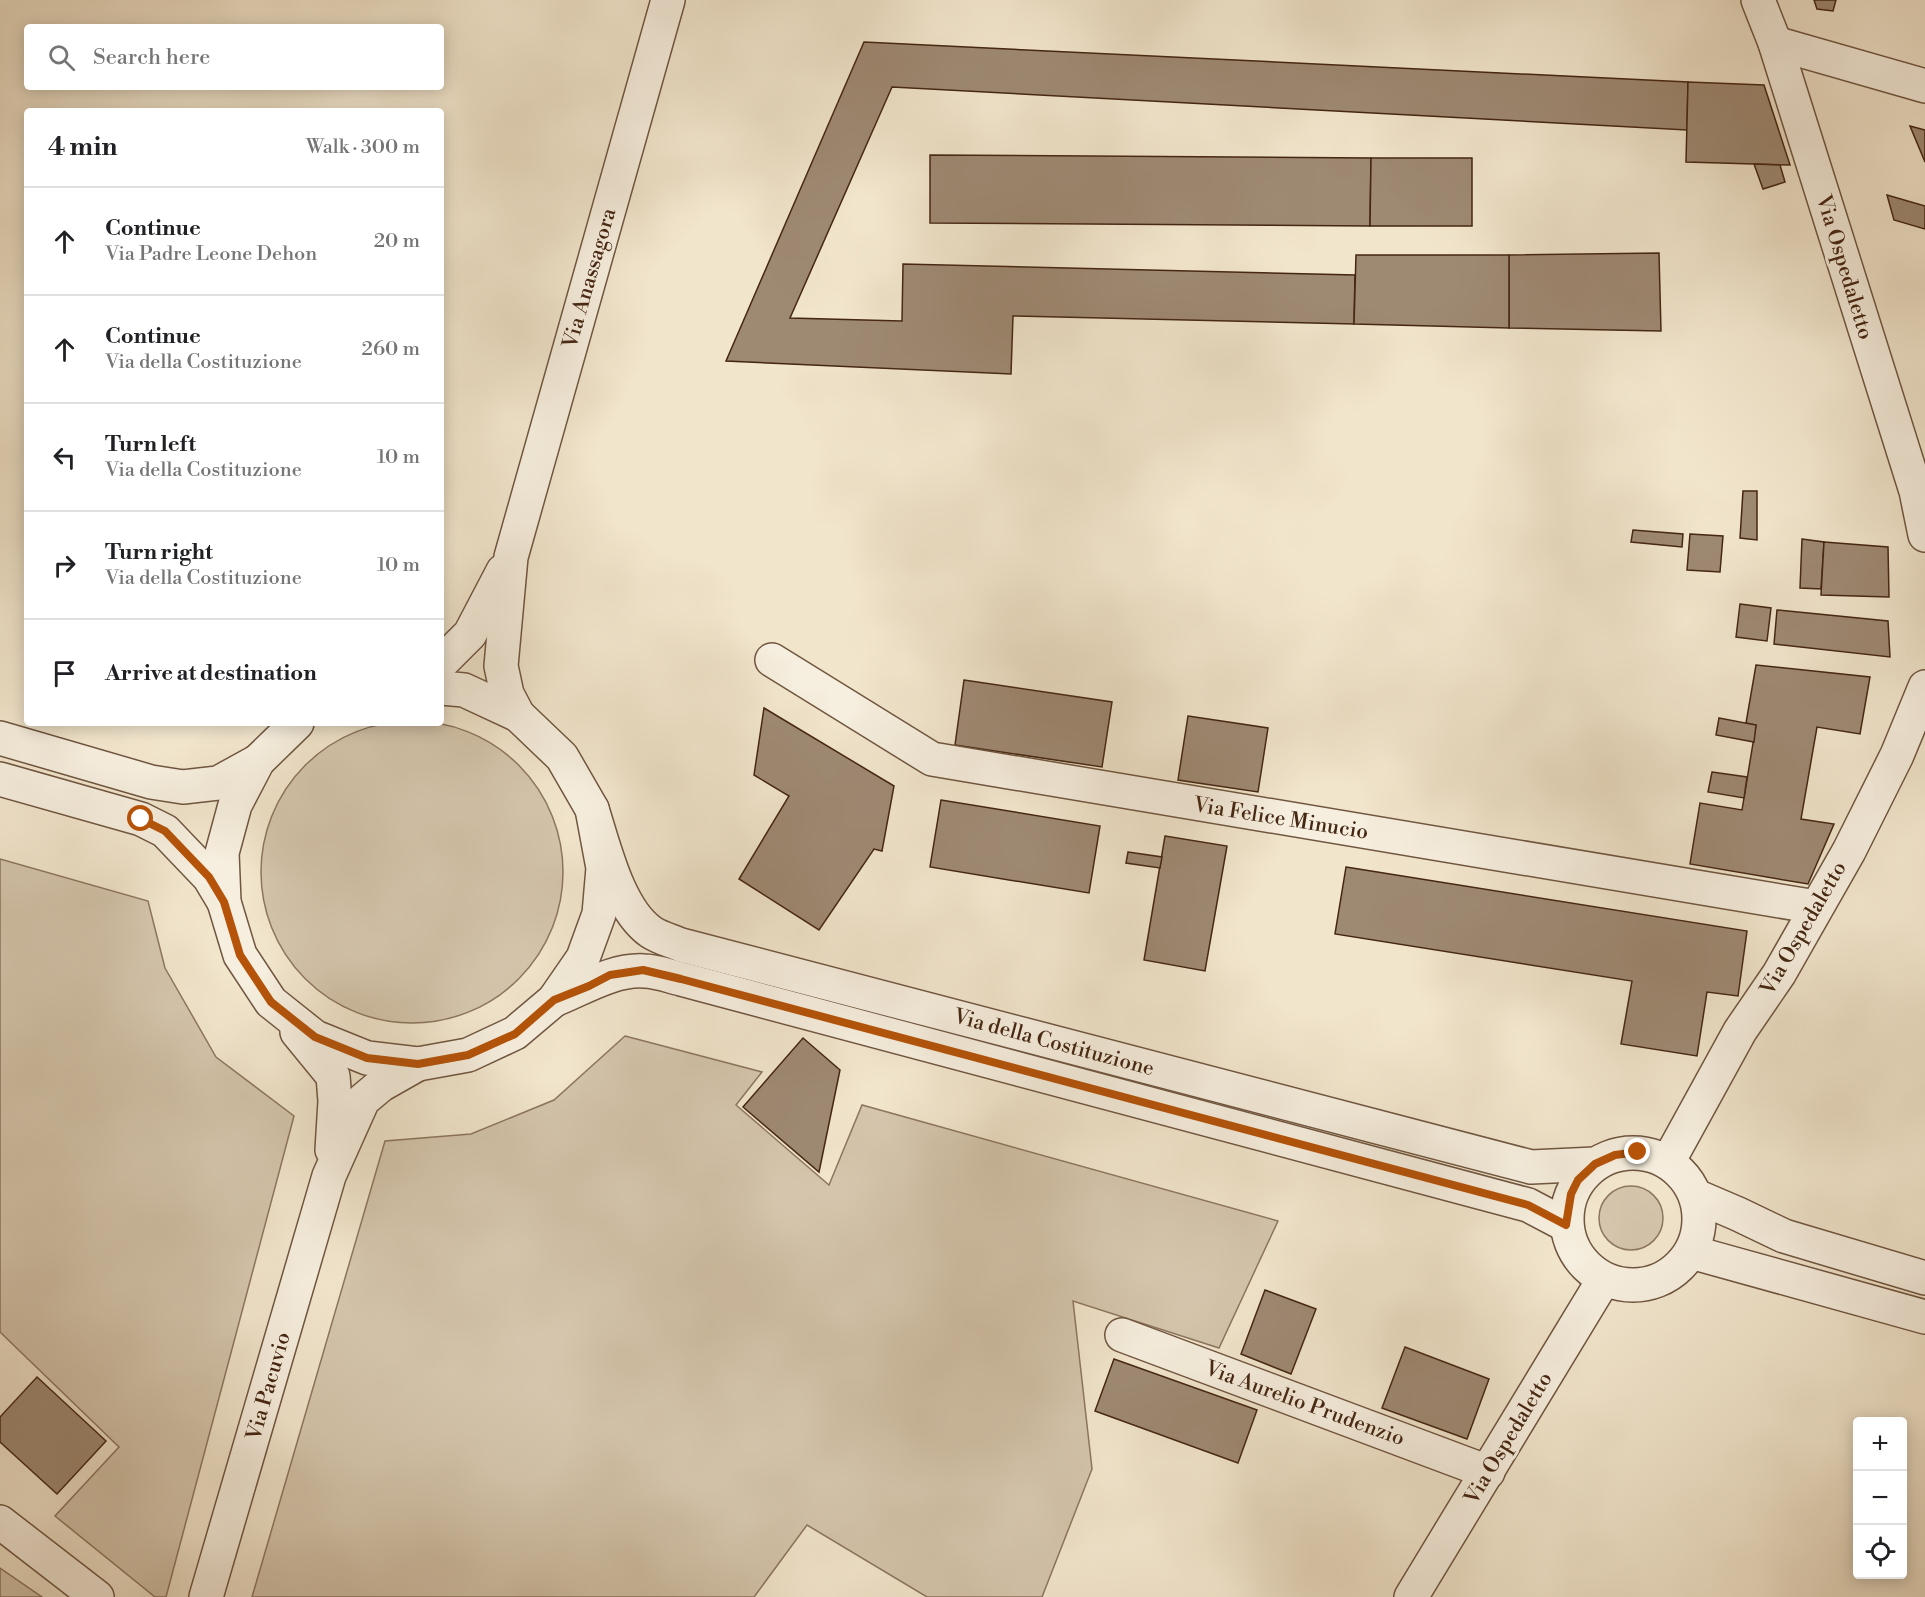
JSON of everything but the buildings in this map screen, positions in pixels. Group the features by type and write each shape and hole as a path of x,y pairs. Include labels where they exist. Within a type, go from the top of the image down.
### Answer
{"street":[{"name":"Via Anassagora","path":"518,715 507,694 501,666 511,556 668,0"},
{"name":"Via Ospedaletto","path":"1758,0 1775,43 1916,491 1925,535"},
{"path":"1775,43 1925,86"},
{"name":"Via Anassagora","path":"444,660 470,634 511,556"},
{"name":"Via Felice Minucio","path":"772,660 932,759 1816,907"},
{"name":"Via Ospedaletto","path":"1668,1162 1740,1031 1779,974 1849,850 1897,755 1925,687"},
{"name":"Via della Costituzione","path":"444,688 464,690 518,715 562,757 592,809 618,887 638,920 652,933 681,945 1531,1167 1595,1164"},
{"name":"Via della Costituzione","path":"294,726 258,761 234,805 222,853 224,902 240,955 271,1002 315,1037 367,1058 418,1064 468,1055 515,1034 554,1000 583,958 599,914 603,868 592,809"},
{"path":"0,738 151,782 183,788 218,783 258,761"},
{"path":"0,779 141,819 165,831 209,877 224,902"},
{"name":"Via della Costituzione","path":"554,1000 610,975 643,970 1528,1205 1566,1225"},
{"name":"Via Pacuvio","path":"271,1002 333,1076 334,1120 329,1176"},
{"name":"Via Pacuvio","path":"206,1597 329,1176 363,1100 381,1085 418,1064"},
{"name":"Via della Costituzione","path":"1638,1152 1668,1162 1684,1176 1696,1196 1699,1226 1691,1252 1668,1276 1649,1283 1626,1286 1604,1279 1582,1262 1572,1247 1566,1225 1571,1194 1578,1180 1595,1164 1615,1155 1638,1152"},
{"path":"1696,1196 1784,1236 1925,1278"},
{"path":"1691,1252 1925,1317"},
{"name":"Via Ospedaletto","path":"1411,1597 1604,1279"},
{"name":"Via Aurelio Prudenzio","path":"1122,1335 1488,1472"},
{"path":"0,1522 97,1597"}],"shaded area":[{"path":"444,725 470,732 496,746 519,765 538,788 557,828 562,857 562,887 557,916 538,956 529,968 496,998 470,1012 427,1022 397,1022 368,1017 328,998 316,989 286,956 272,930 262,887 262,857 267,828 286,788 305,765 328,746 354,732 373,726"},
{"path":"0,859 148,901 165,968 216,1057 294,1116 166,1597 155,1597 55,1516 119,1447 0,1332"},
{"path":"625,1036 762,1072 736,1105 829,1185 862,1105 1278,1221 1219,1348 1073,1301 1092,1469 1042,1597 927,1597 807,1525 754,1597 252,1597 385,1141 471,1134 554,1100"},
{"path":"1625,1186 1637,1186 1654,1195 1661,1206 1663,1218 1661,1230 1654,1241 1637,1250 1625,1250 1613,1245 1604,1236 1599,1224 1599,1212 1604,1200 1613,1191"},
{"path":"0,1568 42,1597 0,1597"}],"route":[{"path":"141,819 165,831 209,877 224,902 240,955 271,1002 315,1037 367,1058 418,1064 468,1055 515,1034 554,1000 610,975 643,970 1528,1205 1566,1225 1571,1194 1578,1180 1595,1164 1615,1155 1638,1152"}]}
